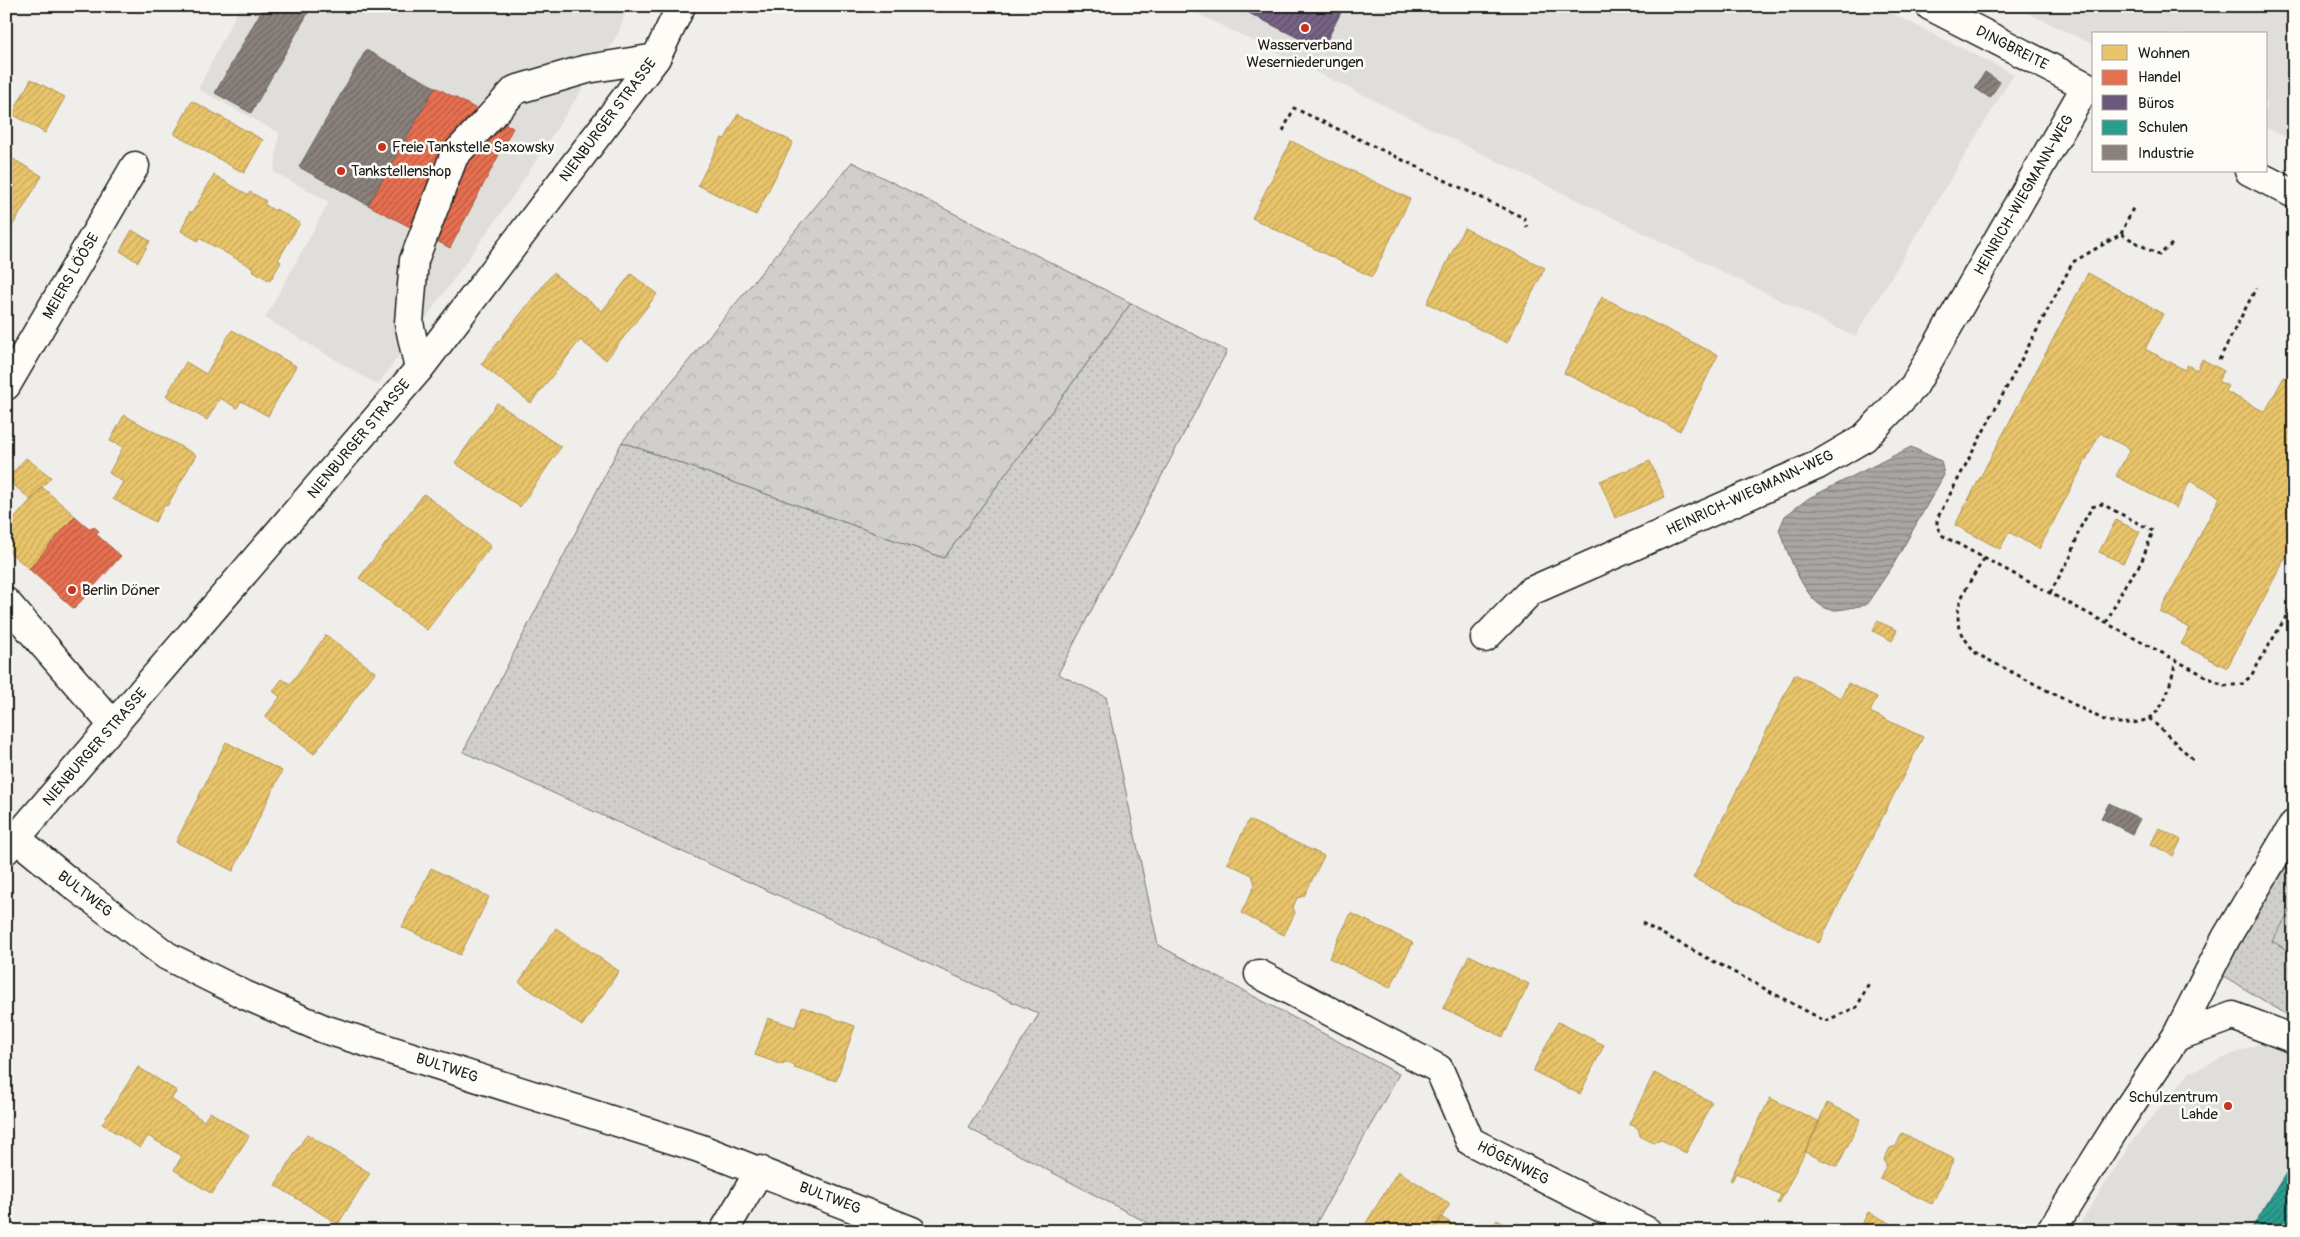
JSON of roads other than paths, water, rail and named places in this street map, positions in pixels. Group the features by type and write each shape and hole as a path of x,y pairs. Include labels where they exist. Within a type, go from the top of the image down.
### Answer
{"street":[{"name":"NIENBURGER STRASSE","path":"11,844 419,369 656,58 682,6"},
{"name":"DINGBREITE","path":"1930,6 2090,88"},
{"path":"419,369 409,322 414,260 454,156 515,90 586,69 656,58"},
{"name":"HEINRICH-WIEGMANN-WEG","path":"1485,638 1531,591 1818,465 1864,438 1914,386 2090,88"},
{"name":"MEIERS LÖÖSE","path":"6,386 135,166"},
{"path":"2251,172 2294,194"},
{"path":"6,602 114,726"},
{"path":"2051,1231 2112,1132 2176,1037 2226,938 2294,824"},
{"name":"BULTWEG","path":"11,844 61,876 167,956 244,995 324,1029 699,1148 760,1170 912,1231"},
{"name":"HÖGENWEG","path":"1259,974 1439,1070 1470,1141 1647,1231"},
{"path":"2176,1037 2233,1016 2294,1039"},
{"path":"724,1231 760,1170"}],"place":[{"name":"Wasserverband Weserniederungen","path":"1305,28"},
{"name":"Freie Tankstelle Saxowsky","path":"382,147"},
{"name":"Tankstellenshop","path":"341,171"},
{"name":"Berlin Döner","path":"72,590"},
{"name":"Schulzentrum Lahde","path":"2228,1106"}]}
